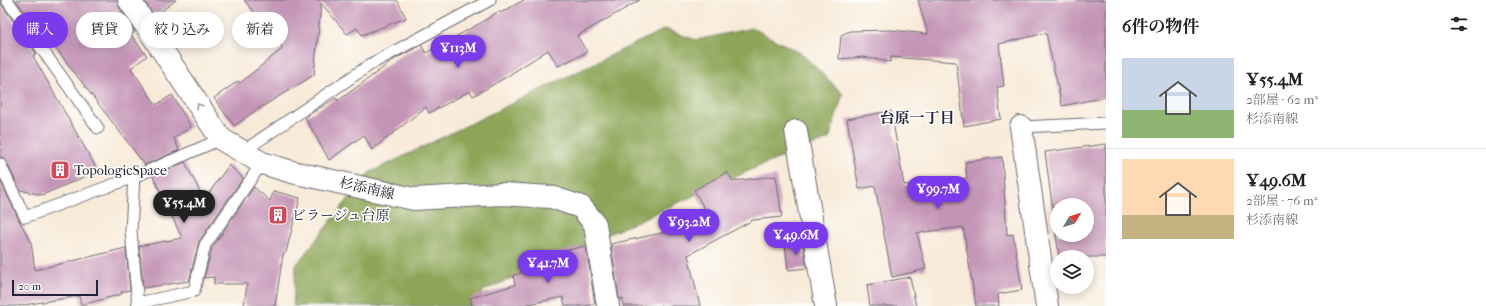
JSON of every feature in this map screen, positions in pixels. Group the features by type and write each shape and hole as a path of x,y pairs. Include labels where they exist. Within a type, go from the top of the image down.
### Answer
{"street":[{"name":"杉添南線","path":"129,0 221,139 262,163 292,172 414,199 501,194 551,197 581,207 595,224 608,306"},
{"path":"1021,127 1047,306"},
{"path":"796,131 826,306"}],"lane":[{"path":"7,0 98,128"},
{"path":"242,152 371,64 490,0"},
{"path":"1021,127 1106,123"},
{"path":"0,164 25,216 134,177 221,139"},
{"path":"134,177 131,231 138,305 194,292 205,245 262,163"}],"green space":[{"path":"752,28 801,53 843,94 829,139 755,168 483,291 476,306 293,306 296,265 369,173 665,29 696,40"}],"building":[{"path":"0,0 1,4 12,19 12,48 32,48 36,53 33,56 98,171 42,195 20,190 6,161 4,158 0,157"},
{"path":"16,0 117,0 122,12 76,12 76,48 132,48 132,36 147,56 131,68 156,105 172,95 191,127 174,138 179,150 145,165 56,48 68,48 68,12 24,12"},
{"path":"144,0 176,0 160,12 152,12"},
{"path":"244,0 397,0 406,18 362,35 357,28 347,34 321,3 314,75 255,111 234,126 214,98 238,81 240,83 283,48 288,48 288,12 254,12"},
{"path":"524,0 640,0 577,36 587,52 558,66 548,50 473,96 470,91 429,113 426,107 372,150 364,135 329,160 305,117 336,98 338,101 395,59 421,45 426,53 499,11 500,13"},
{"path":"918,0 1106,0 1106,97 1062,106 1046,33 999,44 1004,86 997,87 1001,119 964,126 956,62 891,57 890,62 863,57 839,59 841,35 850,31 890,30 928,34"},
{"path":"132,27 135,32 132,34"},
{"path":"891,111 904,185 967,178 965,162 1002,157 1007,235 1013,234 1022,290 998,294 999,306 976,306 963,227 917,233 926,269 892,277 875,186 859,189 847,119"},
{"path":"1106,144 1106,257 1094,257 1094,250 1058,250 1057,242 1094,242 1094,198 1051,198 1045,152"},
{"path":"185,162 204,200 229,165 243,178 199,241 189,281 143,288 139,246 182,238 153,176"},
{"path":"727,172 733,181 776,176 782,217 753,220 688,255 700,306 623,306 623,298 619,299 611,244 712,222 694,190"},
{"path":"0,180 31,242 35,270 126,248 130,290 121,292 122,294 81,305 79,296 18,306 0,306"},
{"path":"254,187 270,201 274,191 300,198 286,252 283,255 275,306 244,306 247,284 214,284 214,277 204,278 212,248"},
{"path":"802,241 807,268 788,270 785,243"},
{"path":"586,246 595,304 585,306 565,306 563,297 519,306 472,306 470,298 515,285 513,275 557,266 554,253"},
{"path":"910,277 916,306 870,306 867,285"}],"place":[{"name":"TopologicSpace","path":"60,170"},
{"name":"ビラージュ台原","path":"278,215"}],"district":[{"name":"台原一丁目","path":"917,118"}]}
